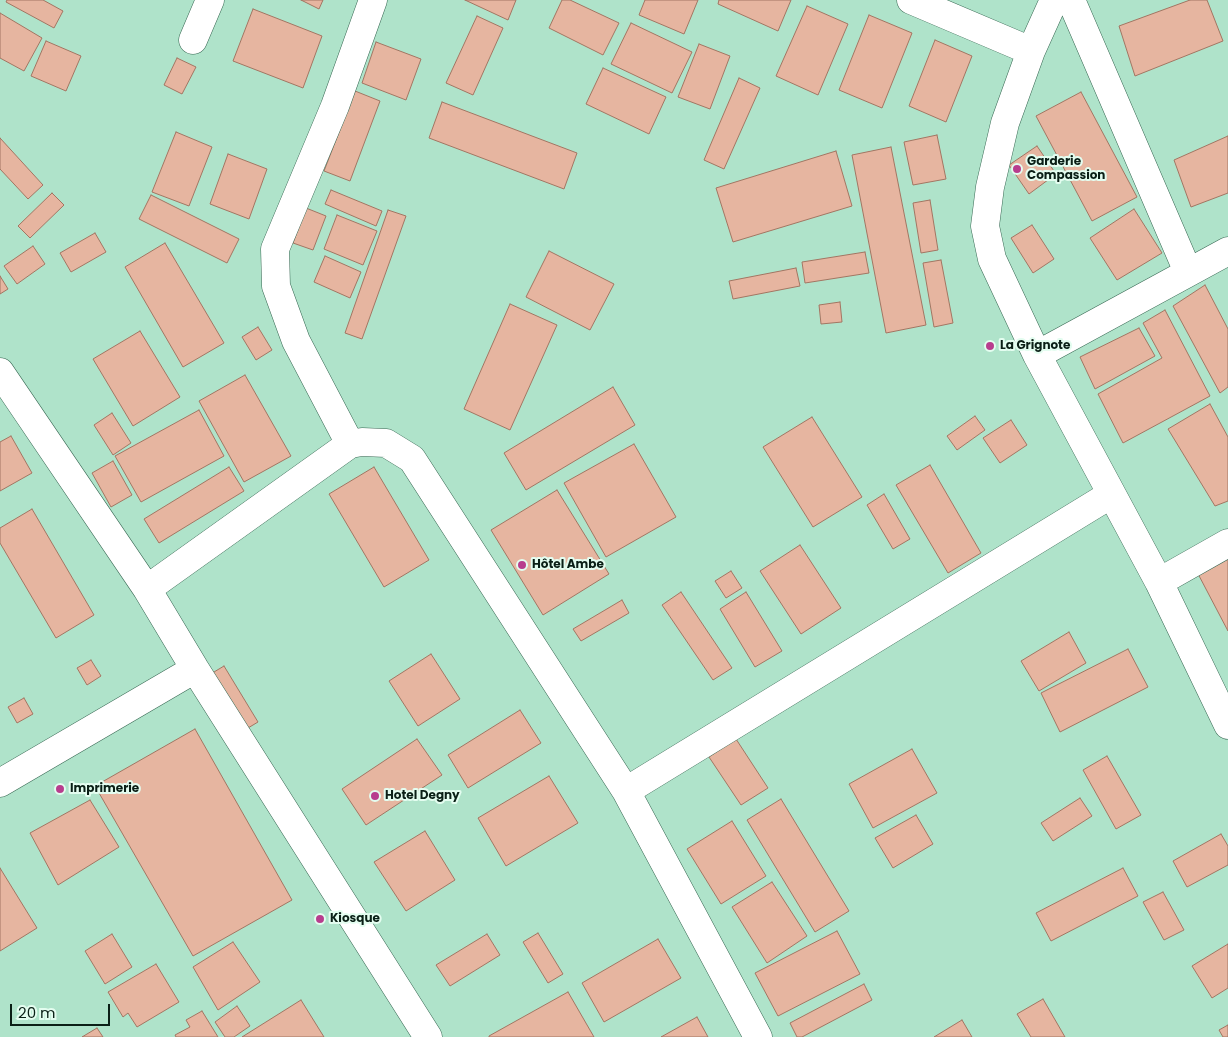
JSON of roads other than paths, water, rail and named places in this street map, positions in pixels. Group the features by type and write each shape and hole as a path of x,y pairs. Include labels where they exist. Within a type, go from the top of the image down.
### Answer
{"street":[{"path":"193,40 210,0"},
{"path":"350,444 296,341 276,286 276,249 335,106 373,0"},
{"path":"911,0 1031,51"},
{"path":"1054,0 1031,51 1005,123 990,187 985,226 992,259 1038,355 1110,495 1159,582 1228,725"},
{"path":"1071,0 1188,272"},
{"path":"1038,355 1228,251"},
{"path":"0,372 147,589 195,669 428,1037"},
{"path":"147,589 350,444 362,442 386,443 412,459 626,791 758,1037"},
{"path":"626,791 1110,495"},
{"path":"1159,582 1228,543"},
{"path":"0,783 195,669"}],"place":[{"name":"Garderie Compassion","path":"1017,169"},
{"name":"La Grignote","path":"990,346"},
{"name":"Hôtel Ambe","path":"522,565"},
{"name":"Imprimerie","path":"60,789"},
{"name":"Hotel Degny","path":"375,796"},
{"name":"Kiosque","path":"320,919"}]}
